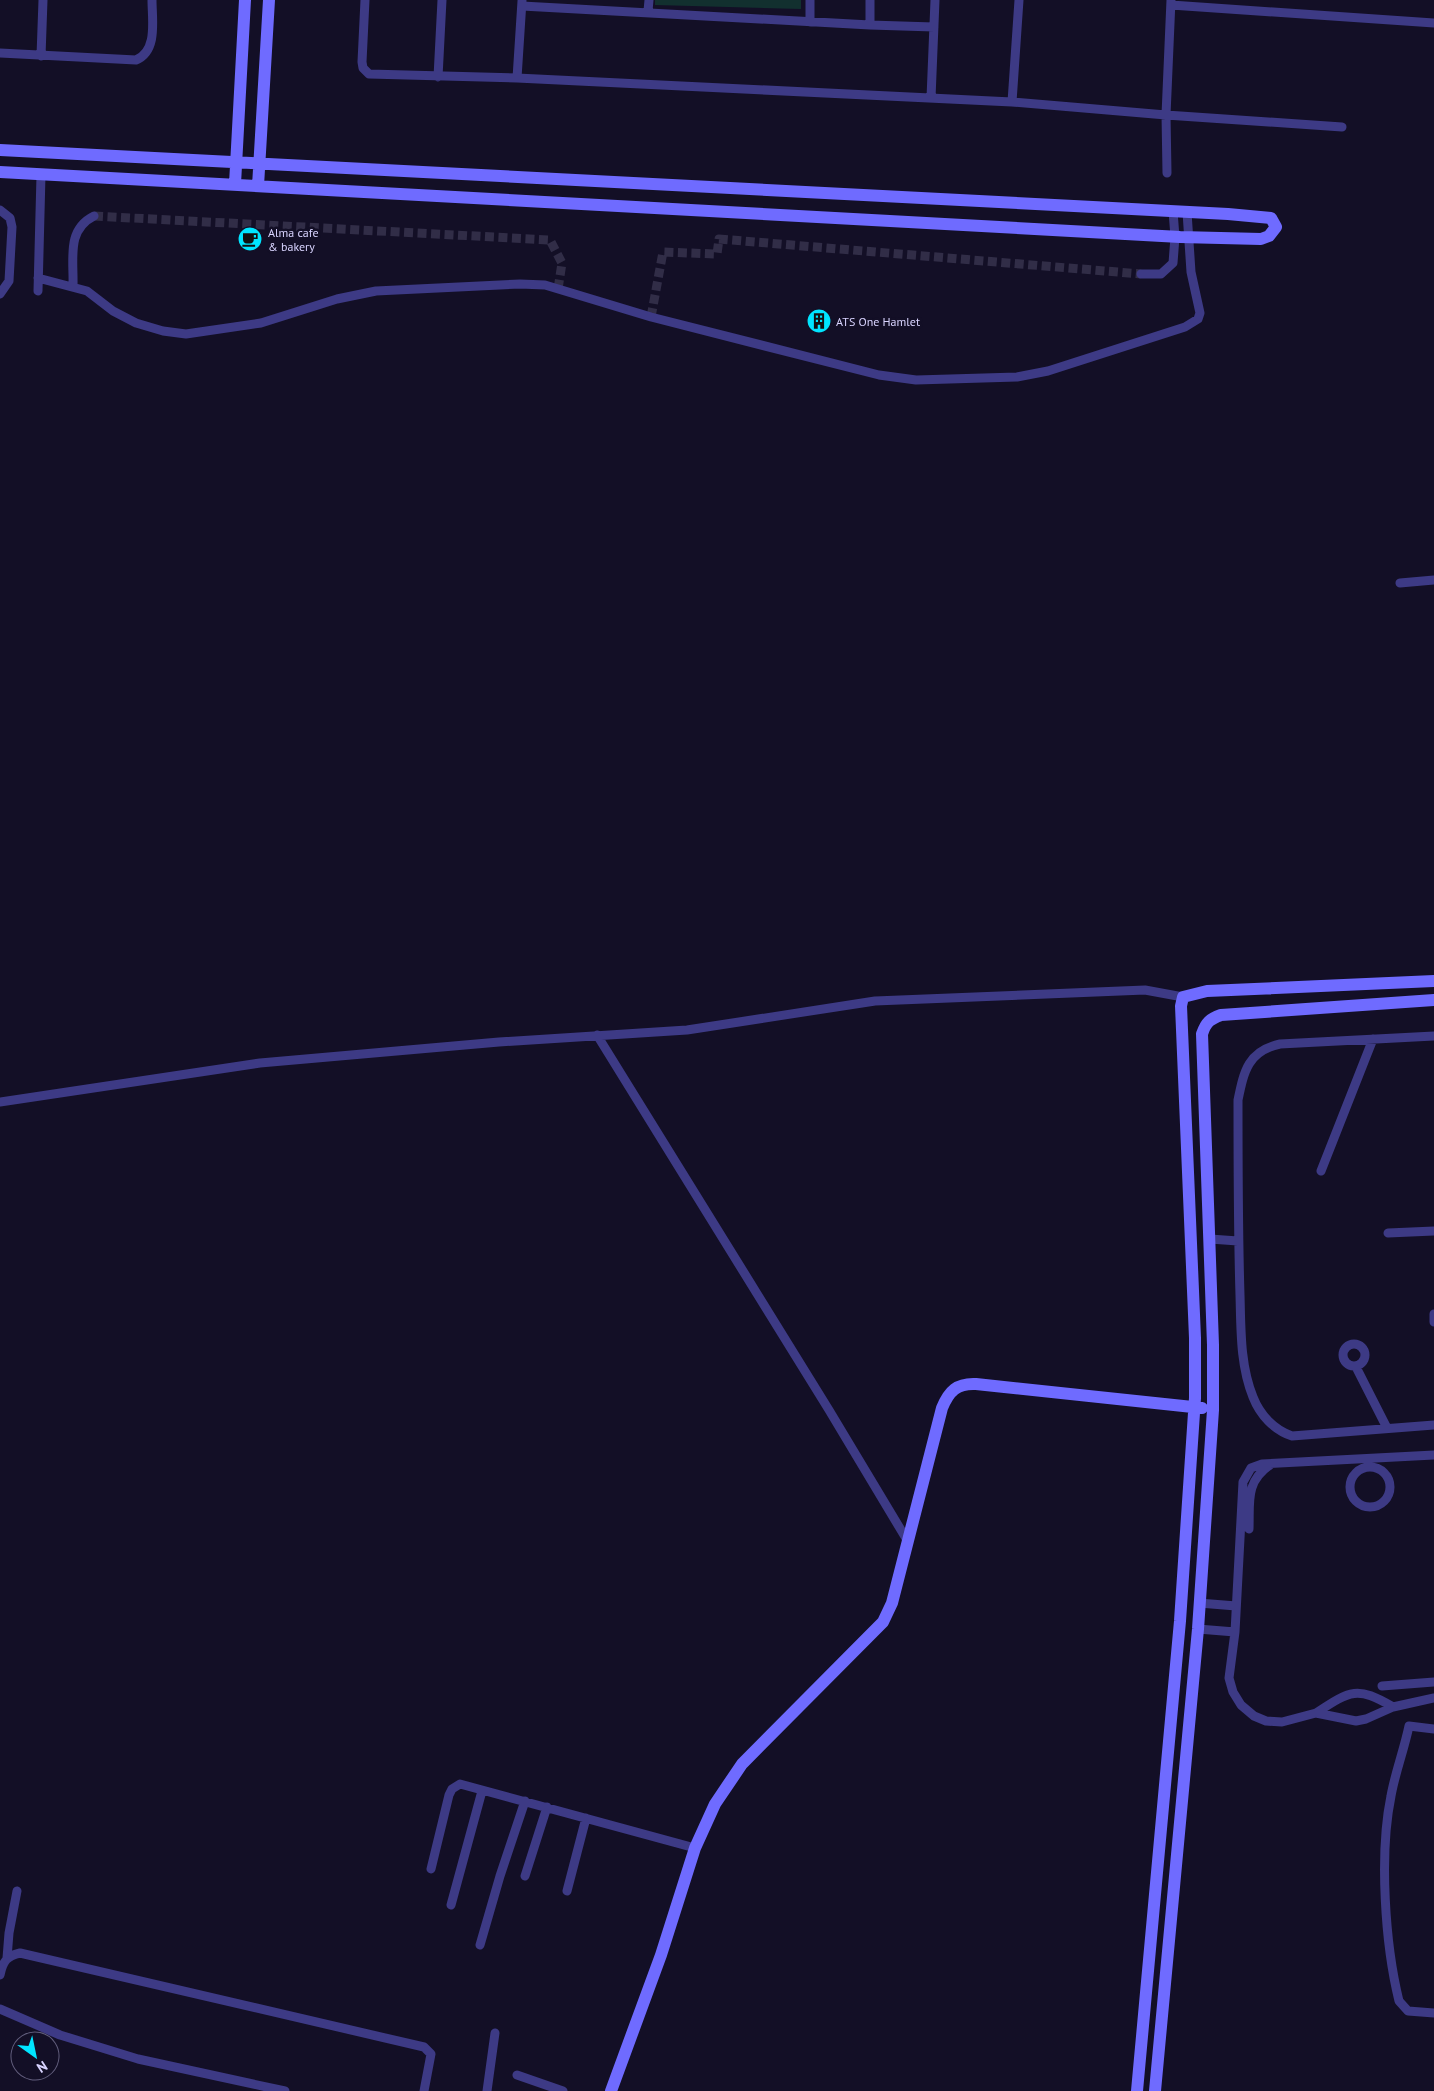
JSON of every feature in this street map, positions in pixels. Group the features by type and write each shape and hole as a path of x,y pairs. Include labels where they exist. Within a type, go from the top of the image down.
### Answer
{"street":[{"path":"41,56 43,0"},
{"path":"0,53 127,60 144,56 149,51 152,41 152,0"},
{"path":"235,184 245,0"},
{"path":"258,186 269,0"},
{"path":"365,0 362,62 366,72 369,74 517,78 1012,102 1342,127"},
{"path":"438,77 442,0"},
{"path":"648,0 648,11"},
{"path":"810,0 810,22"},
{"path":"870,0 870,25"},
{"path":"931,98 935,0"},
{"path":"1012,102 1019,0"},
{"path":"517,78 522,3 589,4 648,11 810,22 934,26"},
{"path":"1167,172 1166,115 1171,3 1434,23"},
{"path":"0,150 260,162 1265,216 1271,218 1276,227 1269,236 1261,239 1189,238 0,172"},
{"path":"38,291 41,175"},
{"path":"0,210 10,218 12,227 8,282 0,294"},
{"path":"1141,274 1161,274 1173,264 1175,237 1173,211"},
{"path":"38,278 87,291 113,311 136,323 162,331 186,334 261,323 337,299 376,291 520,284 545,285 651,317 879,375 916,380 1017,377 1057,368 1185,327 1198,320 1200,313 1190,272 1187,212"},
{"path":"74,287 74,246 77,230 81,224 94,216"},
{"path":"1400,583 1434,580"},
{"path":"0,1102 260,1063 596,1035 687,1030 876,1001 1145,990 1183,997 1207,991 1434,981"},
{"path":"1137,2091 1180,1621 1185,1406 1195,1338 1181,1006 1183,997"},
{"path":"1155,2091 1198,1629 1213,1410 1210,1239 1202,1034 1205,1024 1210,1019 1221,1015 1434,1000"},
{"path":"596,1035 832,1414 907,1540"},
{"path":"1434,1036 1280,1044 1269,1047 1254,1056 1242,1082 1238,1100 1238,1241 1242,1353 1253,1398 1268,1421 1279,1432 1292,1436 1434,1424"},
{"path":"1320,1171 1372,1039"},
{"path":"1388,1233 1434,1231"},
{"path":"1210,1239 1238,1241"},
{"path":"1434,1314 1434,1322"},
{"path":"1356,1366 1387,1428"},
{"path":"611,2091 661,1955 695,1848 715,1804 742,1764 883,1622 892,1603 942,1408 953,1388 965,1384 976,1384 1213,1410"},
{"path":"1393,1707 1372,1695 1363,1693 1346,1695 1316,1713 1282,1722 1266,1721 1254,1716 1241,1705 1233,1692 1230,1678 1235,1632 1243,1482 1251,1468 1272,1463 1434,1455"},
{"path":"1381,1470 1385,1458"},
{"path":"1351,1459 1358,1470"},
{"path":"1249,1529 1251,1489 1255,1477 1272,1463"},
{"path":"1369,1466 1381,1470 1388,1478 1390,1490 1385,1500 1369,1508 1358,1504 1351,1495 1351,1478 1358,1470 1369,1466"},
{"path":"1199,1603 1236,1606"},
{"path":"1198,1629 1235,1632"},
{"path":"1382,1686 1434,1682"},
{"path":"1316,1713 1356,1721 1366,1720 1393,1707 1434,1698"},
{"path":"1434,1729 1409,1726 1390,1798 1386,1917 1399,2001 1408,2011 1434,2013"},
{"path":"431,1869 452,1788 460,1784 695,1848"},
{"path":"451,1905 482,1791"},
{"path":"480,1946 500,1876 525,1801"},
{"path":"525,1876 547,1807"},
{"path":"567,1891 586,1818"},
{"path":"0,1975 7,1958 9,1933 17,1891"},
{"path":"7,1958 20,1953 424,2047 431,2054 424,2091"},
{"path":"0,2009 60,2034 138,2059 284,2091"},
{"path":"487,2091 495,2033"},
{"path":"517,2075 564,2091"}],"green space":[{"path":"655,0 801,0 801,9 655,5"}],"tunnel":[{"path":"94,216 550,240 562,263 558,289"},
{"path":"651,317 663,252 717,254 719,239 1141,274"}],"place":[{"name":"Alma cafe & bakery","path":"250,239"},
{"name":"ATS One Hamlet","path":"819,321"}]}
